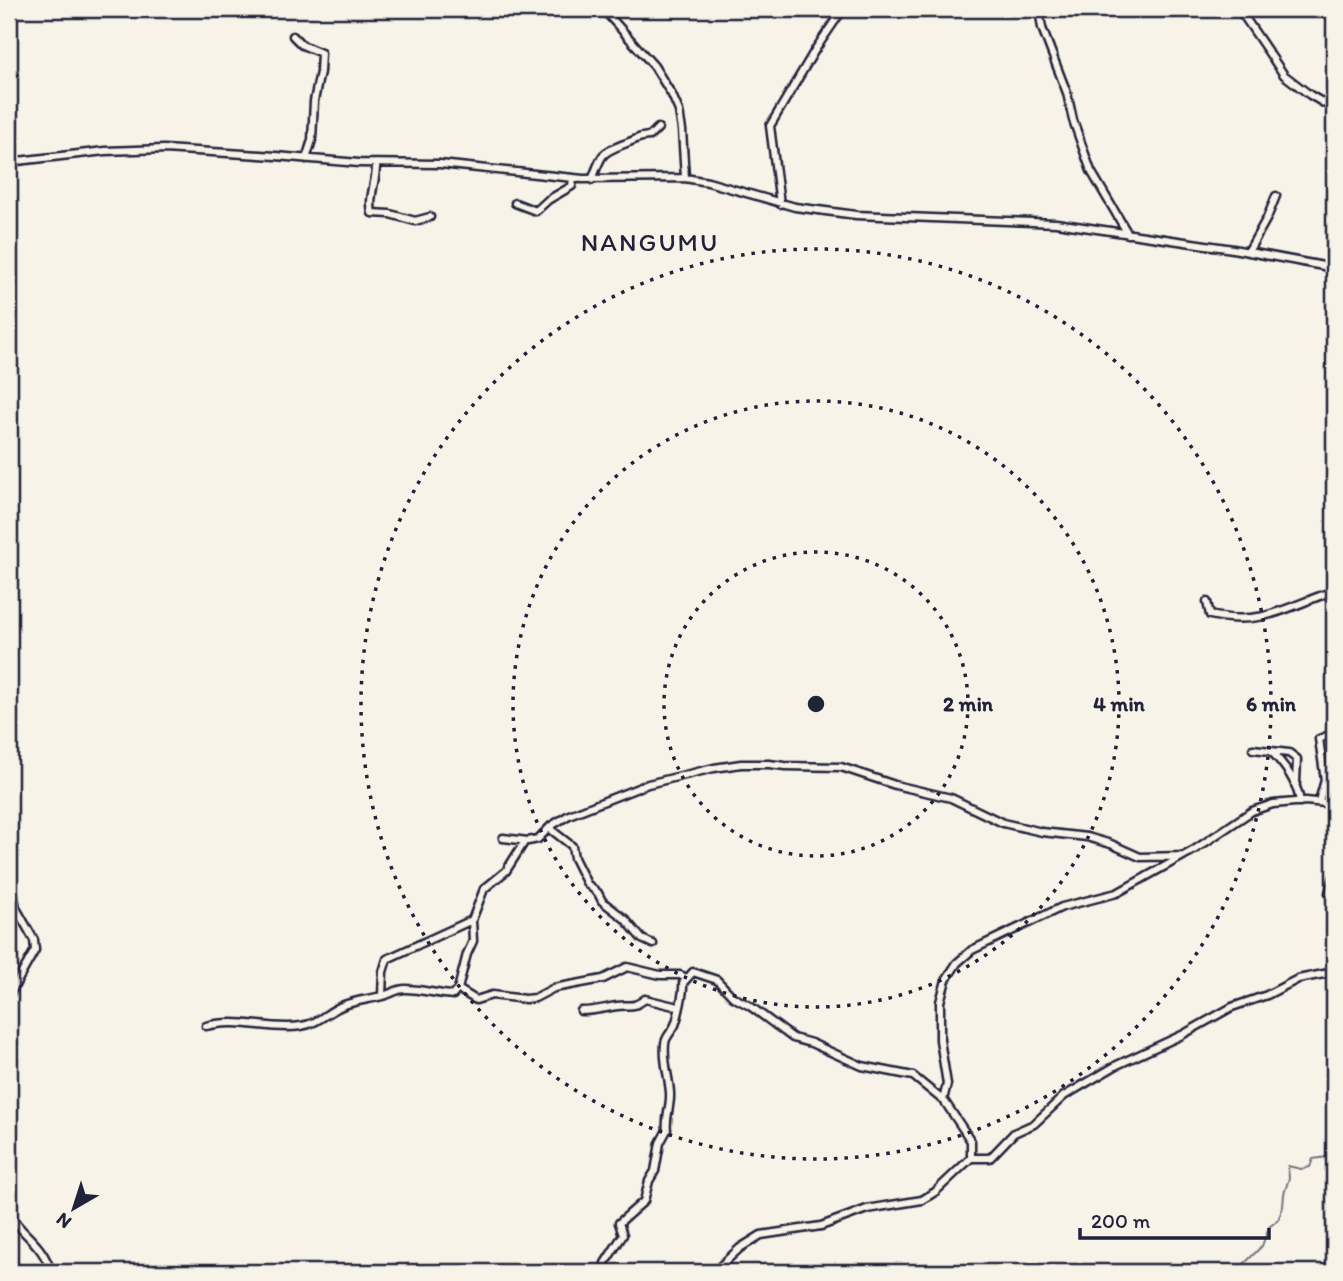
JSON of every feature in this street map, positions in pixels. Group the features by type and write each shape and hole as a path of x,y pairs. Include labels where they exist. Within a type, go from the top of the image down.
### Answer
{"street":[{"path":"603,9 654,66 672,95 679,111 682,130 685,178"},
{"path":"780,204 770,126 843,9"},
{"path":"1039,9 1042,28 1067,93 1078,137 1091,171 1128,234"},
{"path":"1239,9 1284,75 1310,95 1334,108"},
{"path":"293,36 302,45 321,53 312,140 306,159"},
{"path":"592,180 605,151 639,136 650,136 659,128"},
{"path":"9,162 105,151 164,149 376,163 443,164 592,180 685,178 708,182 780,204 856,215 1039,221 1248,252 1334,268"},
{"path":"376,163 376,180 370,206 372,214 390,214 415,221 430,217"},
{"path":"515,203 536,211 548,200 572,186 573,178"},
{"path":"1248,252 1268,218 1276,197"},
{"path":"1207,602 1210,615 1249,620 1280,612 1334,592"},
{"path":"1319,801 1325,780 1319,739 1334,733"},
{"path":"1252,749 1289,754 1297,759 1296,785 1300,802"},
{"path":"1271,751 1287,769 1296,785"},
{"path":"503,838 525,841 538,839 550,828 578,811 648,784 714,768 741,764 833,766 895,785 951,798 1003,823 1042,832 1087,837 1140,857 1183,856"},
{"path":"943,1100 947,1083 940,1040 940,1002 947,980 957,963 972,950 1062,907 1117,893 1183,856 1252,811 1273,804 1319,801 1334,804"},
{"path":"550,828 572,846 573,858 579,865 580,873 602,901 625,919 645,942 653,944"},
{"path":"206,1026 230,1021 275,1027 302,1026 317,1021 336,1008 404,989 453,995 458,989 473,941 472,920 484,890 502,876 525,841"},
{"path":"9,868 16,908 34,940 35,950 9,996"},
{"path":"1329,892 1334,877"},
{"path":"382,995 383,972 387,959 472,920"},
{"path":"458,989 476,1000 492,995 535,998 554,988 603,979 627,967 686,978"},
{"path":"714,1272 740,1248 761,1235 821,1226 867,1209 922,1200 935,1192 971,1158 990,1158 1014,1133 1034,1124 1064,1096 1117,1065 1181,1035 1231,1007 1267,995 1298,979 1334,971"},
{"path":"604,1272 605,1263 623,1235 619,1223 644,1201 649,1181 655,1171 660,1143 667,1130 670,1095 664,1062 664,1041 676,1023 686,978 693,972 717,980 733,997 793,1038 811,1043 862,1066 907,1073 918,1079 943,1100 971,1141 971,1158"},
{"path":"581,1011 595,1012 617,1006 633,1007 645,999 678,1007"},
{"path":"9,1213 23,1233 39,1245 51,1272"}],"waterway":[{"path":"1236,1272 1262,1246 1269,1227 1278,1220 1289,1178 1288,1166 1301,1169 1310,1167 1313,1159 1334,1156"}],"district":[{"name":"NANGUMU","path":"650,242"}]}
